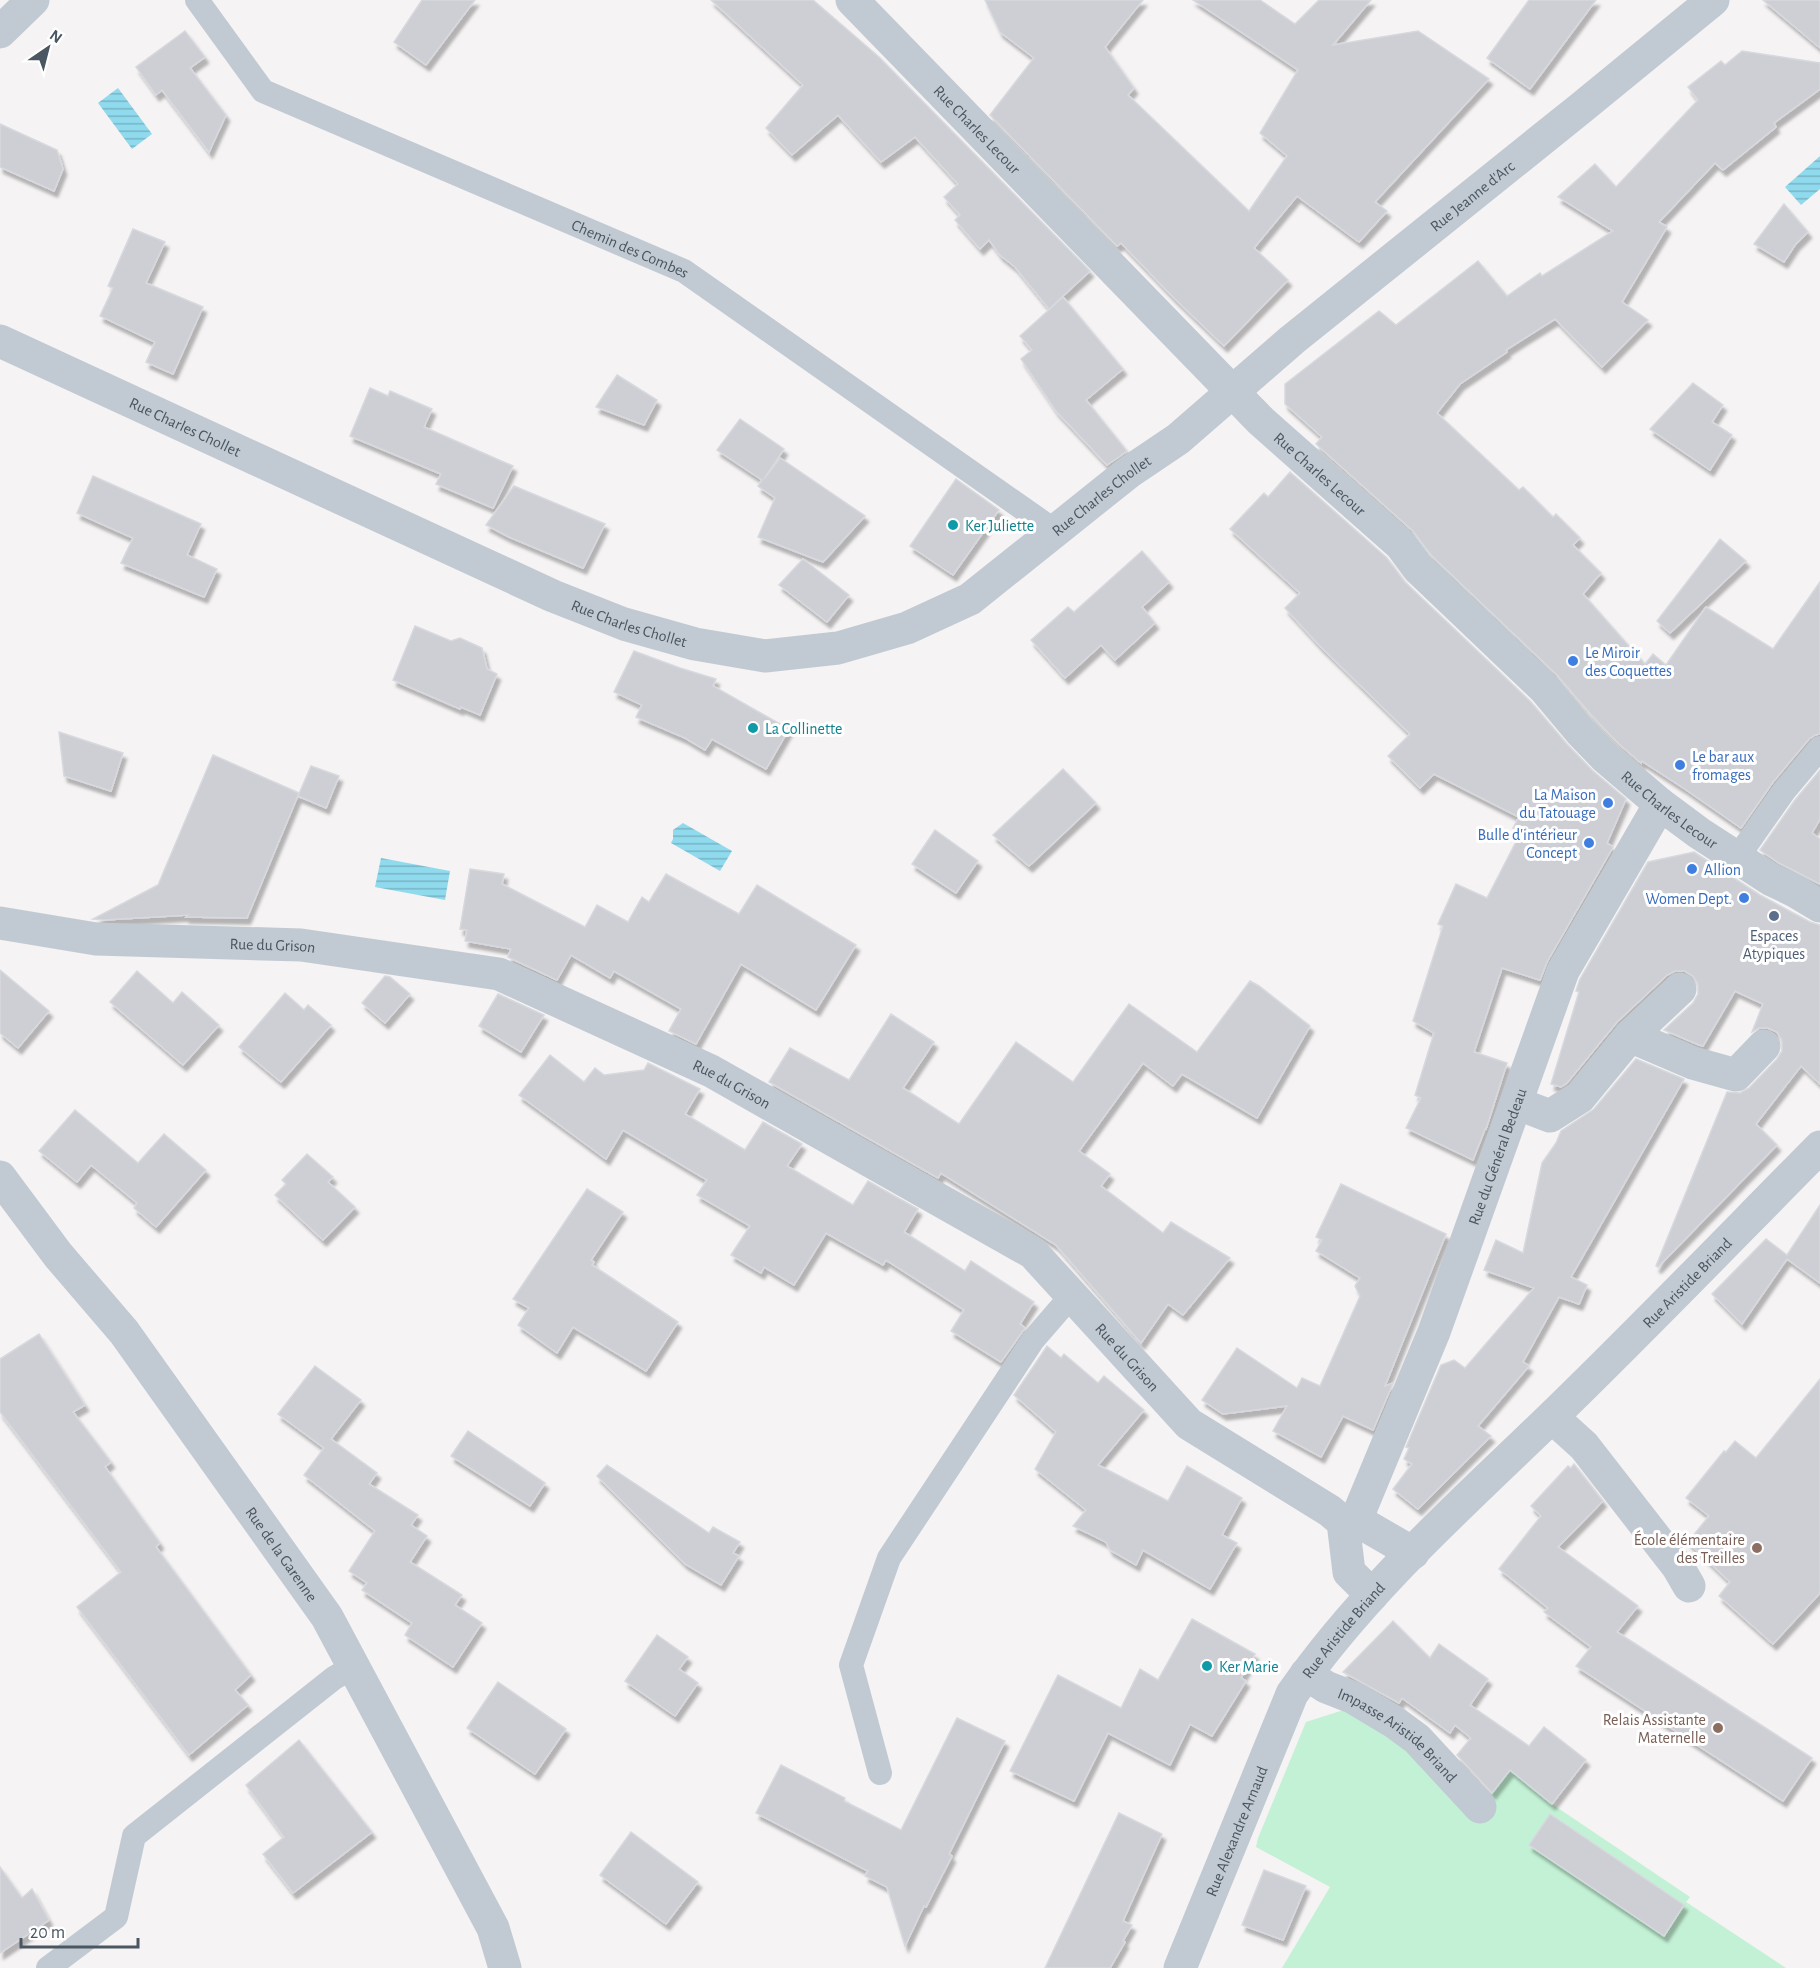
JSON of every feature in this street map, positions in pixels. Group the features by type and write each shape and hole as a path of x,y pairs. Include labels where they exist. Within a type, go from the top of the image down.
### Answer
{"street":[{"path":"0,32 33,0"},
{"name":"Rue Charles Lecour","path":"852,0 1233,392 1270,429 1401,544 1418,568 1544,688 1593,744 1660,804 1737,858 1820,906"},
{"name":"Rue Jeanne d'Arc","path":"1233,392 1292,340 1713,0"},
{"name":"Rue Charles Chollet","path":"0,341 553,596 624,624 695,644 765,656 838,648 907,628 970,599 1130,471 1178,439 1233,392"},
{"name":"Rue du Général Bedeau","path":"1349,1521 1434,1332 1563,971 1660,804"},
{"name":"Rue du Grison","path":"0,923 96,939 301,945 498,974 711,1071 1033,1253 1189,1424 1330,1511 1413,1553"},
{"path":"1516,1103 1550,1116 1580,1097 1630,1036 1680,989"},
{"path":"1630,1036 1693,1063 1736,1075 1764,1046"},
{"name":"Rue Aristide Briand","path":"1299,1684 1328,1644 1372,1595 1820,1147"},
{"name":"Rue de la Garenne","path":"0,1177 58,1255 124,1332 327,1617 493,1928 505,1968"},
{"path":"1552,1417 1584,1446 1678,1567 1689,1586"},
{"path":"1349,1521 1349,1572 1372,1595"},
{"name":"Impasse Aristide Briand","path":"1299,1684 1326,1687 1354,1698 1417,1739 1480,1807"},
{"name":"Rue Alexandre Arnaud","path":"1180,1968 1299,1684"}],"lane":[{"name":"Chemin des Combes","path":"197,0 262,91 684,271 1055,531"},
{"path":"1737,858 1784,791 1820,748"},
{"path":"880,1773 851,1665 889,1558 1033,1340 1072,1295"},
{"path":"48,1968 116,1917 134,1836 334,1678 353,1667"}],"green space":[{"path":"1353,1707 1487,1800 1510,1770 1552,1804 1690,1897 1686,1902 1786,1968 1282,1968 1330,1887 1256,1847 1258,1838 1306,1722"}],"water":[{"path":"118,88 152,134 132,149 98,103"},
{"path":"1820,156 1820,189 1801,205 1785,187"},
{"path":"683,823 732,851 720,871 671,843 673,830"},
{"path":"381,858 450,871 445,900 375,887"}],"building":[{"path":"422,0 475,0 426,65 394,42"},
{"path":"711,0 813,0 879,57 1090,271 1049,309 1015,267 1000,255 989,240 980,249 955,220 960,215 944,197 958,184 915,137 881,162 838,115 792,155 766,128 803,85"},
{"path":"985,0 1143,0 1105,47 1134,88 1128,95 1249,211 1287,156 1260,133 1298,70 1193,0 1260,0 1295,24 1319,0 1371,0 1333,45 1418,31 1489,79 1375,202 1387,211 1359,242 1297,196 1254,248 1288,280 1224,346 1121,243 1117,246 990,115 1034,58 1000,32"},
{"path":"1529,0 1596,0 1530,89 1487,58"},
{"path":"1763,0 1820,0 1820,48"},
{"path":"185,31 205,57 190,68 226,115 209,152 162,90 156,95 136,67"},
{"path":"1742,51 1820,63 1820,89 1774,123 1776,127 1723,170 1715,163 1659,222 1667,227 1622,302 1648,320 1602,367 1555,319 1506,350 1507,352 1460,384 1437,413 1519,490 1523,487 1553,517 1556,514 1580,538 1573,545 1601,573 1583,594 1645,664 1653,654 1666,665 1706,607 1773,649 1820,582 1820,734 1809,739 1773,782 1741,828 1642,761 1641,763 1619,744 1557,675 1432,556 1413,531 1316,444 1322,437 1285,404 1285,384 1379,311 1396,325 1478,261 1507,296 1540,273 1542,276 1613,231 1558,197 1595,164 1616,187 1698,100 1688,87 1721,61 1725,65"},
{"path":"0,124 57,150 63,169 54,191 0,167"},
{"path":"1784,204 1808,232 1795,245 1784,262 1754,244"},
{"path":"133,229 165,242 146,283 203,307 173,374 146,362 155,342 100,316 113,288 108,286"},
{"path":"1063,297 1123,369 1086,400 1127,451 1107,465 1056,411 1021,359 1032,350 1020,336"},
{"path":"617,375 657,400 644,425 596,407"},
{"path":"1693,383 1723,405 1712,422 1732,435 1710,470 1650,429"},
{"path":"370,388 388,396 390,391 432,409 424,427 513,466 493,508 436,484 441,474 350,436"},
{"path":"740,419 784,449 764,479 780,458 865,516 823,562 758,537 775,498 758,486 762,480 717,450"},
{"path":"1290,472 1387,558 1405,582 1530,701 1593,771 1626,799 1607,843 1613,847 1547,962 1540,980 1502,968 1474,1052 1507,1063 1486,1129 1473,1160 1406,1128 1421,1098 1415,1095 1434,1033 1413,1021 1443,926 1438,924 1456,884 1487,898 1521,832 1513,828 1519,817 1434,774 1420,788 1388,756 1410,734 1320,646 1285,608 1300,593 1230,529 1264,493 1268,497"},
{"path":"93,476 201,524 187,555 217,569 204,597 121,563 133,538 77,513"},
{"name":"Ker Juliette","path":"956,479 999,510 953,575 910,546"},
{"path":"514,486 605,524 583,568 486,525"},
{"path":"1720,539 1746,561 1670,633 1657,621"},
{"path":"1142,551 1169,582 1142,607 1155,623 1115,660 1101,645 1065,678 1031,640 1068,607 1074,612"},
{"path":"803,559 849,595 827,622 779,585"},
{"path":"415,626 451,641 460,638 482,648 487,669 497,674 480,715 461,707 460,709 393,680"},
{"path":"634,651 716,679 713,686 789,729 766,769 712,739 705,750 685,738 636,717 642,705 614,692"},
{"path":"59,732 123,753 111,791 64,776"},
{"path":"213,755 299,793 247,918 186,917 188,915 93,919 158,885"},
{"path":"311,766 339,776 326,808 298,796"},
{"path":"1063,769 1096,803 1029,866 993,835"},
{"path":"1820,770 1820,819 1812,833 1820,839 1820,884 1779,863 1760,850 1795,800"},
{"path":"935,830 978,861 956,893 912,864"},
{"path":"1694,852 1760,895 1820,925 1820,1084 1801,1066 1756,1124 1777,1145 1658,1267 1656,1266 1727,1092 1740,1093 1749,1088 1782,1051 1782,1040 1777,1032 1768,1028 1759,1028 1752,1032 1763,1004 1735,991 1703,1046 1699,1045 1664,1030 1693,1003 1698,994 1698,984 1693,976 1685,971 1675,971 1667,975 1617,1022 1567,1083 1561,1087 1551,1084 1579,992 1576,991 1580,979 1648,862"},
{"path":"470,869 504,874 502,884 585,927 597,905 628,922 642,897 649,902 666,874 739,914 757,885 856,945 816,1010 741,964 696,1044 669,1031 681,1009 614,971 610,978 571,955 557,980 508,957 511,949 465,941 467,930 460,929"},
{"path":"0,970 49,1011 18,1048 0,1033"},
{"path":"137,971 173,1003 182,992 219,1025 183,1065 110,1002"},
{"path":"385,976 390,977 410,994 385,1023 362,1003"},
{"path":"1250,981 1310,1026 1257,1118 1182,1074 1173,1086 1143,1063 1079,1151 1110,1174 1101,1186 1163,1233 1171,1222 1230,1258 1183,1315 1168,1304 1141,1343 1056,1245 941,1173 938,1178 769,1082 790,1048 849,1080 891,1014 934,1042 903,1088 959,1124 1016,1042 1073,1082 1129,1004 1197,1052"},
{"path":"285,993 304,1010 308,1005 331,1025 281,1082 239,1047"},
{"path":"498,994 544,1015 521,1052 479,1026"},
{"path":"550,1055 584,1082 595,1068 604,1075 644,1070 648,1063 700,1089 685,1114 745,1150 763,1122 802,1144 787,1166 853,1205 868,1181 918,1209 904,1232 965,1271 971,1261 1034,1302 1020,1324 1025,1328 1001,1362 951,1331 964,1310 886,1260 883,1265 826,1233 794,1285 764,1267 761,1273 731,1255 750,1226 697,1195 707,1180 623,1130 606,1159 519,1095"},
{"path":"1636,1059 1684,1079 1571,1277 1587,1285 1579,1304 1559,1297 1523,1362 1529,1366 1478,1426 1491,1436 1418,1509 1393,1489 1412,1464 1404,1459 1409,1448 1406,1447 1441,1365 1454,1360 1465,1368 1534,1288 1484,1270 1496,1240 1523,1253 1542,1163 1556,1143 1561,1131 1594,1109"},
{"path":"75,1110 138,1163 164,1134 206,1170 156,1227 134,1208 137,1203 91,1165 77,1182 39,1151"},
{"path":"307,1154 333,1177 328,1182 355,1207 323,1240 275,1195 286,1184 282,1180"},
{"path":"1341,1184 1446,1234 1385,1386 1393,1383 1373,1430 1343,1416 1321,1457 1273,1431 1287,1406 1223,1414 1202,1400 1237,1348 1297,1388 1302,1378 1320,1386 1360,1296 1355,1286 1360,1278 1316,1251 1322,1240 1316,1237"},
{"path":"587,1189 623,1212 591,1260 594,1262 592,1265 678,1322 646,1371 573,1327 557,1353 518,1325 529,1308 513,1299"},
{"path":"1820,1205 1820,1283 1787,1259 1742,1324 1712,1294 1766,1239 1787,1255"},
{"path":"39,1334 85,1405 73,1412 111,1462 105,1467 160,1543 156,1547 251,1675 235,1690 248,1705 189,1755 77,1607 121,1572 0,1412 0,1359"},
{"path":"1047,1346 1061,1358 1064,1354 1098,1383 1104,1376 1144,1410 1098,1465 1168,1501 1187,1466 1242,1498 1222,1535 1237,1543 1210,1589 1143,1550 1136,1565 1110,1550 1106,1542 1073,1526 1086,1510 1035,1469 1056,1432 1014,1395"},
{"path":"315,1366 361,1400 331,1439 377,1473 369,1484 418,1515 411,1525 427,1536 410,1562 462,1595 455,1605 482,1623 453,1667 405,1635 412,1623 362,1590 367,1583 349,1571 375,1531 304,1475 324,1448 278,1414"},
{"name":"École élémentaire des Treilles","path":"1820,1379 1820,1593 1773,1644 1719,1596 1730,1582 1688,1542 1709,1516 1686,1498 1724,1451 1726,1452 1735,1441 1756,1458"},
{"path":"468,1431 545,1483 530,1506 451,1456"},
{"path":"1574,1464 1603,1501 1558,1547 1638,1606 1617,1632 1812,1758 1783,1801 1576,1666 1591,1647 1544,1612 1548,1608 1499,1569 1541,1516 1531,1506 1568,1466 1571,1468"},
{"path":"607,1465 709,1533 713,1527 740,1542 733,1553 739,1556 721,1585 685,1564 597,1476"},
{"path":"1192,1619 1255,1654 1241,1678 1246,1681 1212,1736 1190,1724 1170,1765 1108,1733 1074,1801 1010,1771 1058,1675 1121,1708 1140,1669 1158,1680"},
{"path":"1393,1621 1430,1658 1439,1644 1488,1679 1470,1705 1529,1746 1544,1727 1586,1760 1552,1804 1510,1770 1492,1793 1457,1755 1471,1738 1455,1725 1450,1733 1402,1698 1399,1703 1343,1672"},
{"path":"657,1635 688,1657 679,1669 698,1683 675,1716 625,1681"},
{"path":"498,1682 566,1729 535,1774 467,1728"},
{"path":"957,1718 1005,1741 949,1854 952,1856 905,1946 887,1887 865,1876 868,1871 756,1813 781,1765 901,1830"},
{"path":"299,1740 372,1832 293,1893 263,1854 284,1837 246,1785"},
{"path":"1119,1813 1162,1834 1123,1921 1132,1925 1123,1941 1125,1942 1110,1968 1045,1968"},
{"path":"1550,1814 1684,1905 1664,1936 1529,1845"},
{"path":"631,1832 698,1882 666,1924 600,1875"},
{"path":"0,1867 22,1898 32,1889 49,1920 0,1953"},
{"path":"1264,1870 1306,1886 1283,1940 1242,1925"}],"place":[{"name":"Ker Juliette","path":"953,525"},
{"name":"Le Miroir des Coquettes","path":"1573,661"},
{"name":"La Collinette","path":"753,728"},
{"name":"Le bar aux fromages","path":"1680,765"},
{"name":"La Maison du Tatouage","path":"1608,803"},
{"name":"Bulle d'intérieur Concept","path":"1589,843"},
{"name":"Allion","path":"1692,869"},
{"name":"Women Dept.","path":"1744,898"},
{"name":"Espaces Atypiques","path":"1774,916"},
{"name":"École élémentaire des Treilles","path":"1757,1548"},
{"name":"Ker Marie","path":"1207,1666"},
{"name":"Relais Assistante Maternelle","path":"1718,1728"}]}
